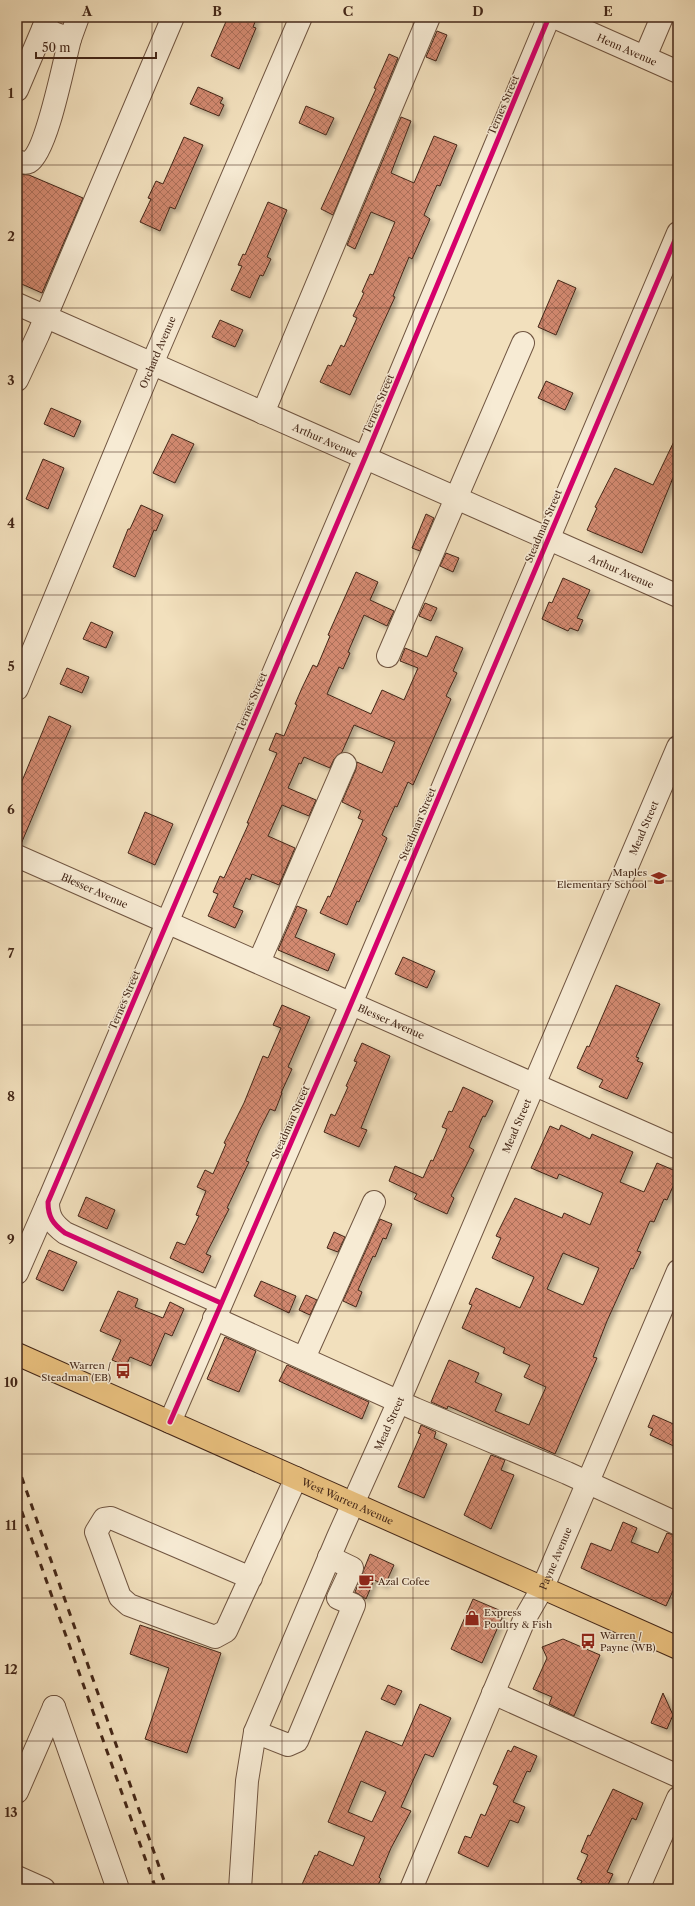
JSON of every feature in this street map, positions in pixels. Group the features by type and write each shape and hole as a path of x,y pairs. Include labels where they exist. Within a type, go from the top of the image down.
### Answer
{"main road":[{"name":"West Warren Avenue","path":"17,1354 678,1648"}],"street":[{"path":"17,161 24,163 30,161 38,152 55,104 70,39 78,17"},
{"path":"17,380 173,17"},
{"name":"Orchard Avenue","path":"17,689 152,364 301,17"},
{"path":"263,413 429,17"},
{"name":"Ternes Street","path":"17,1273 365,458 550,17"},
{"name":"Henn Avenue","path":"554,17 678,72"},
{"path":"645,57 662,17"},
{"path":"17,90 46,23 70,39"},
{"name":"Steadman Street","path":"170,1422 217,1310 352,1003 547,538 678,233"},
{"name":"Arthur Avenue","path":"17,304 678,596"},
{"path":"388,656 523,344"},
{"name":"Mead Street","path":"240,1889 247,1781 255,1732 329,1557 399,1401 678,747"},
{"path":"259,962 345,764"},
{"name":"Blesser Avenue","path":"17,856 678,1148"},
{"path":"48,1202 48,1214 54,1224 65,1233 217,1310 304,1358 399,1401 587,1482 678,1524"},
{"path":"304,1358 374,1202"},
{"name":"Payne Avenue","path":"411,1889 524,1620 543,1587 678,1271"},
{"path":"251,1578 111,1518 104,1519 96,1532 120,1597 130,1605 215,1637 226,1631 251,1578 296,1478"},
{"path":"255,1732 288,1745 297,1741 354,1605 338,1598 352,1568 329,1557"},
{"path":"494,1693 678,1776"},
{"path":"17,1792 54,1707 118,1889"},
{"path":"638,1889 678,1798"},
{"path":"17,1877 44,1889"}],"building":[{"path":"228,17 257,17 253,27 256,28 239,69 211,56"},
{"path":"437,31 447,35 436,61 426,57"},
{"path":"389,54 398,58 333,215 321,209 376,89 374,88"},
{"path":"198,87 223,98 220,103 224,105 219,116 190,104"},
{"path":"306,106 334,118 326,135 299,123"},
{"path":"401,117 411,121 391,173 414,183 434,136 457,145 440,186 437,185 424,215 430,219 412,259 409,257 393,296 395,297 350,395 320,382 328,365 331,366 341,345 344,347 357,318 353,316 364,293 362,292 370,274 373,275 395,222 371,212 355,249 347,245"},
{"path":"184,137 203,145 175,209 170,207 160,231 140,222 151,199 148,198 156,181 163,184"},
{"path":"17,174 29,175 83,198 42,293 17,282"},
{"path":"268,202 287,210 267,257 271,259 263,276 260,275 250,298 231,290 242,266 238,265 243,254 245,255"},
{"path":"558,280 576,288 556,335 538,327"},
{"path":"220,320 243,330 235,347 212,337"},
{"path":"546,381 573,393 565,410 538,398"},
{"path":"51,408 81,421 74,437 44,424"},
{"path":"678,433 678,475 675,473 642,553 587,530 597,508 595,507 615,468 653,485"},
{"path":"172,434 194,444 175,483 153,473"},
{"path":"43,459 64,468 48,509 26,499"},
{"path":"141,505 163,515 156,531 154,530 135,577 113,567 128,529 130,529"},
{"path":"426,514 434,518 420,551 412,548"},
{"path":"446,553 459,558 453,572 440,566"},
{"path":"356,572 378,582 370,600 394,611 387,626 364,615 348,652 350,653 343,669 339,667 327,694 371,714 382,690 404,700 418,668 400,661 405,648 427,657 436,636 463,648 453,671 457,673 446,696 451,699 413,785 408,782 397,807 395,806 382,835 387,838 359,902 357,901 347,925 320,913 328,896 330,897 363,820 358,818 361,811 342,802 356,769 357,762 382,773 395,742 354,725 342,752 334,759 330,768 304,757 301,764 299,763 288,788 316,800 309,816 282,805 268,836 295,848 279,885 252,874 250,880 246,878 233,907 243,911 235,928 208,916 218,894 213,892 220,876 224,878 249,823 247,823 277,753 269,750 276,733 284,736 297,705 295,704 302,688 313,665 317,667 330,636 328,635"},
{"path":"563,578 590,590 577,618 583,620 578,631 570,628 568,631 542,619 549,602 552,603"},
{"path":"425,603 437,608 431,621 419,616"},
{"path":"91,622 113,632 106,648 83,639"},
{"path":"67,668 89,677 82,693 60,684"},
{"path":"49,716 71,726 21,844 17,844 17,793"},
{"path":"145,812 173,824 155,865 128,853"},
{"path":"297,906 307,910 295,937 335,954 328,971 278,950"},
{"path":"403,957 435,971 427,988 395,974"},
{"path":"616,985 660,1004 636,1057 639,1058 637,1061 643,1063 627,1099 599,1087 603,1080 577,1068 587,1046 589,1047"},
{"path":"282,1005 310,1017 288,1067 292,1069 275,1111 270,1109 259,1131 246,1161 249,1162 227,1208 229,1209 206,1254 211,1256 203,1273 170,1258 177,1242 185,1245 199,1216 196,1215 206,1191 197,1187 205,1170 213,1174 226,1144 224,1143 244,1103 263,1056 268,1058 281,1028 273,1025"},
{"path":"362,1043 390,1056 361,1128 367,1130 359,1147 324,1132 331,1114 335,1116 348,1087 346,1086 357,1062 354,1061"},
{"path":"463,1087 493,1101 485,1117 483,1116 469,1147 474,1150 451,1196 454,1198 447,1214 414,1199 417,1194 389,1181 395,1166 423,1178 431,1160 433,1161 447,1129 442,1127 449,1111 452,1112"},
{"path":"561,1125 590,1139 592,1134 633,1152 620,1182 644,1192 657,1163 678,1172 678,1175 667,1200 664,1199 654,1222 650,1221 637,1251 641,1252 633,1269 631,1268 607,1321 593,1357 597,1358 555,1454 448,1406 447,1409 431,1402 449,1360 479,1373 475,1382 502,1394 495,1411 529,1425 546,1387 524,1377 530,1365 503,1353 505,1348 462,1328 472,1305 469,1304 476,1288 520,1308 532,1282 534,1277 492,1258 501,1238 496,1236 515,1198 562,1218 564,1213 590,1225 603,1193 559,1174 557,1179 531,1168 550,1126 559,1130","holes":["563,1253 599,1268 583,1305 547,1289"]},
{"path":"86,1197 115,1210 107,1229 78,1216"},
{"path":"380,1219 392,1224 386,1239 383,1238 375,1257 373,1256 358,1290 362,1292 356,1307 343,1301"},
{"path":"334,1232 345,1237 338,1252 327,1248"},
{"path":"49,1250 77,1262 63,1291 36,1279"},
{"path":"261,1281 296,1296 289,1313 254,1296"},
{"path":"118,1291 138,1299 135,1307 163,1318 170,1302 184,1309 172,1336 165,1333 151,1366 130,1357 126,1366 112,1360 121,1340 100,1331"},
{"path":"306,1295 317,1300 310,1315 299,1310"},
{"path":"225,1337 256,1351 239,1392 207,1379"},
{"path":"287,1365 369,1402 362,1419 279,1381"},
{"path":"653,1415 678,1426 678,1448 650,1435 653,1429 648,1427"},
{"path":"421,1425 436,1432 434,1438 447,1444 424,1498 398,1487 421,1434 418,1433"},
{"path":"491,1455 505,1460 501,1470 514,1475 491,1529 464,1515"},
{"path":"623,1522 637,1528 631,1542 658,1553 667,1533 678,1536 678,1580 666,1606 581,1568 591,1543 611,1551"},
{"path":"370,1554 394,1565 385,1585 374,1580 366,1599 355,1592"},
{"path":"473,1599 499,1610 502,1618 482,1663 451,1649"},
{"path":"140,1625 221,1653 187,1753 145,1739 169,1668 130,1654"},
{"path":"563,1639 600,1655 574,1716 549,1704 552,1697 533,1689 547,1658 542,1647"},
{"path":"388,1685 402,1691 395,1705 381,1699"},
{"path":"663,1693 673,1715 667,1729 651,1723"},
{"path":"420,1704 451,1718 433,1757 425,1754 401,1807 411,1811 391,1848 379,1877 381,1879 376,1889 300,1889 315,1855 317,1856 319,1851 353,1866 365,1837 328,1822 366,1731 402,1746","holes":["361,1781 386,1792 372,1822 348,1812"]},
{"path":"514,1746 537,1756 530,1772 527,1771 513,1802 525,1807 518,1823 510,1820 488,1867 458,1853 465,1836 471,1838 481,1814 485,1816 498,1786 493,1784 508,1750 511,1752"},
{"path":"613,1789 643,1803 636,1820 632,1818 607,1872 613,1874 606,1889 578,1889 582,1881 577,1879 588,1855 581,1852 588,1835 590,1836"}],"railway":[{"path":"17,1464 167,1889"},
{"path":"17,1498 156,1889"}],"cycle path":[{"path":"221,1303 65,1233 52,1220 48,1202 365,458 549,17"},
{"path":"170,1422 345,1018 678,233"}],"place":[{"name":"Maples Elementary School","path":"659,878"},
{"name":"Warren / Steadman (EB)","path":"123,1371"},
{"name":"Azal Cofee","path":"366,1581"},
{"name":"Express Poultry & Fish","path":"472,1618"},
{"name":"Warren / Payne (WB)","path":"588,1641"}]}
